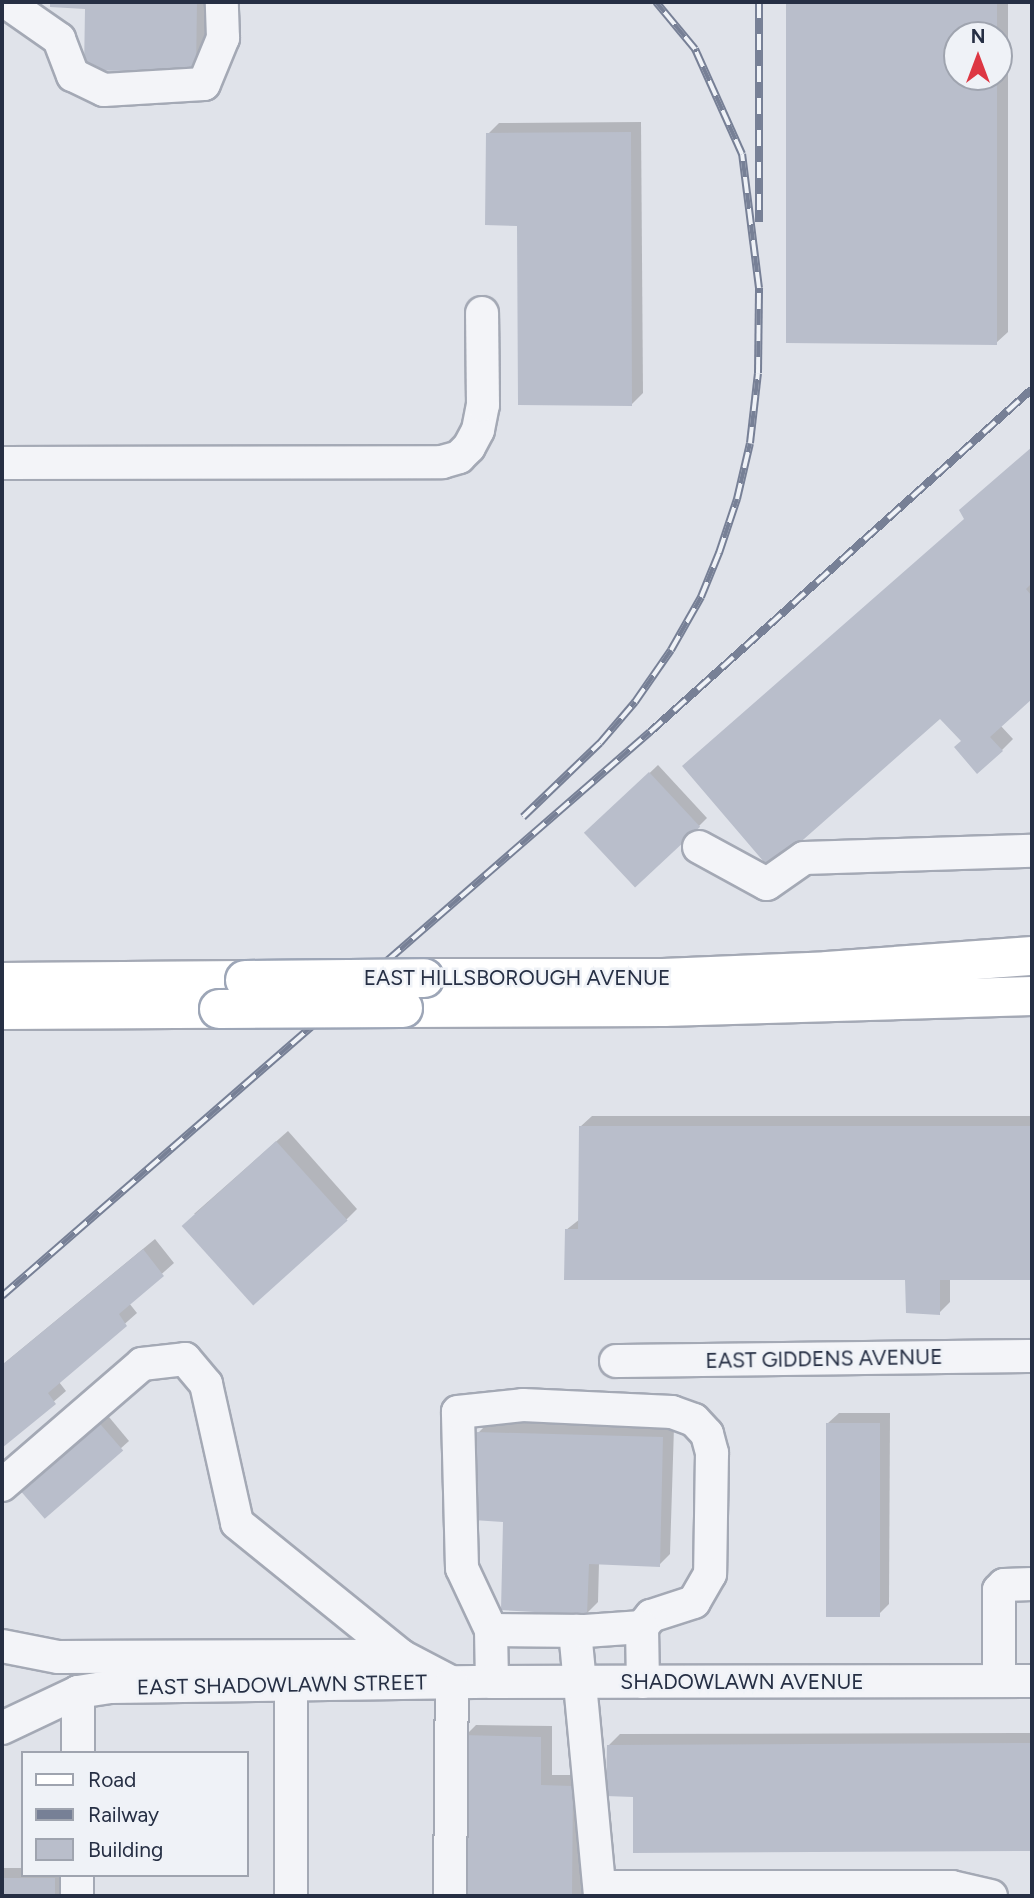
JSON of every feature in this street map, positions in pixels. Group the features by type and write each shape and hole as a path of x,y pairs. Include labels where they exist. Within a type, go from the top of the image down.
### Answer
{"main road":[{"name":"EAST HILLSBOROUGH AVENUE","path":"2,1010 219,1009 413,993 827,971 1032,956"},
{"name":"EAST HILLSBOROUGH AVENUE","path":"2,982 245,980 413,993 664,1007 1032,996"}],"street":[{"path":"6,2 59,38 73,75 104,90 204,84 223,38 222,2"},
{"path":"2,463 442,462 459,457 470,447 478,430 484,405 482,313"},
{"path":"699,847 767,884 804,858 1032,851"},
{"name":"EAST GIDDENS AVENUE","path":"616,1361 1032,1356"},
{"path":"2,1485 142,1364 185,1359 206,1384 237,1523 401,1656 452,1683 450,1896"},
{"path":"492,1682 491,1630 462,1568 458,1412 523,1405 672,1412 694,1420 707,1434 712,1453 710,1574 694,1602 651,1616 642,1627 643,1682"},
{"path":"999,1681 999,1590 1004,1585 1032,1584"},
{"path":"491,1630 575,1631 642,1627"},
{"path":"575,1631 600,1891 952,1887 991,1896"},
{"path":"2,1646 58,1657 401,1656"},
{"name":"SHADOWLAWN AVENUE","path":"452,1683 1032,1681"},
{"name":"EAST SHADOWLAWN STREET","path":"2,1728 78,1692 111,1688 452,1683"},
{"path":"290,1896 291,1685"},
{"path":"78,1692 78,1751"},
{"path":"77,1877 77,1896"}],"building":[{"path":"50,2 197,2 196,73 84,70 85,9 50,7"},
{"path":"786,2 997,2 997,21 943,21 943,91 997,91 997,345 786,343"},
{"path":"631,132 632,406 518,405 517,226 485,225 486,133"},
{"path":"1032,447 1032,583 1026,589 1032,596 1032,699 990,737 1003,751 977,774 954,747 961,741 940,719 770,869 682,766 964,519 959,510"},
{"path":"649,772 700,827 635,888 584,833"},
{"path":"579,1126 1032,1126 1032,1280 940,1280 940,1315 906,1313 905,1280 564,1280 565,1229 578,1229"},
{"path":"276,1141 348,1221 253,1305 182,1226"},
{"path":"143,1249 164,1276 119,1314 127,1326 48,1393 56,1404 2,1448 2,1365"},
{"path":"95,1418 123,1450 45,1519 17,1486"},
{"path":"826,1423 880,1423 880,1617 826,1617"},
{"path":"476,1432 663,1437 660,1567 589,1564 587,1615 501,1610 503,1522 473,1520"},
{"path":"463,1735 541,1737 541,1785 573,1786 572,1896 463,1896"},
{"path":"1032,1743 1032,1851 633,1853 633,1797 606,1796 607,1745"},
{"path":"2,1878 55,1878 55,1896 2,1896"}],"railway":[{"path":"523,817 600,743 635,702 671,650 701,597 719,553 737,499 750,443 758,373 759,288 742,154 695,49 656,2"},
{"path":"759,2 759,222"},
{"path":"2,1296 650,732 1032,389"}]}
